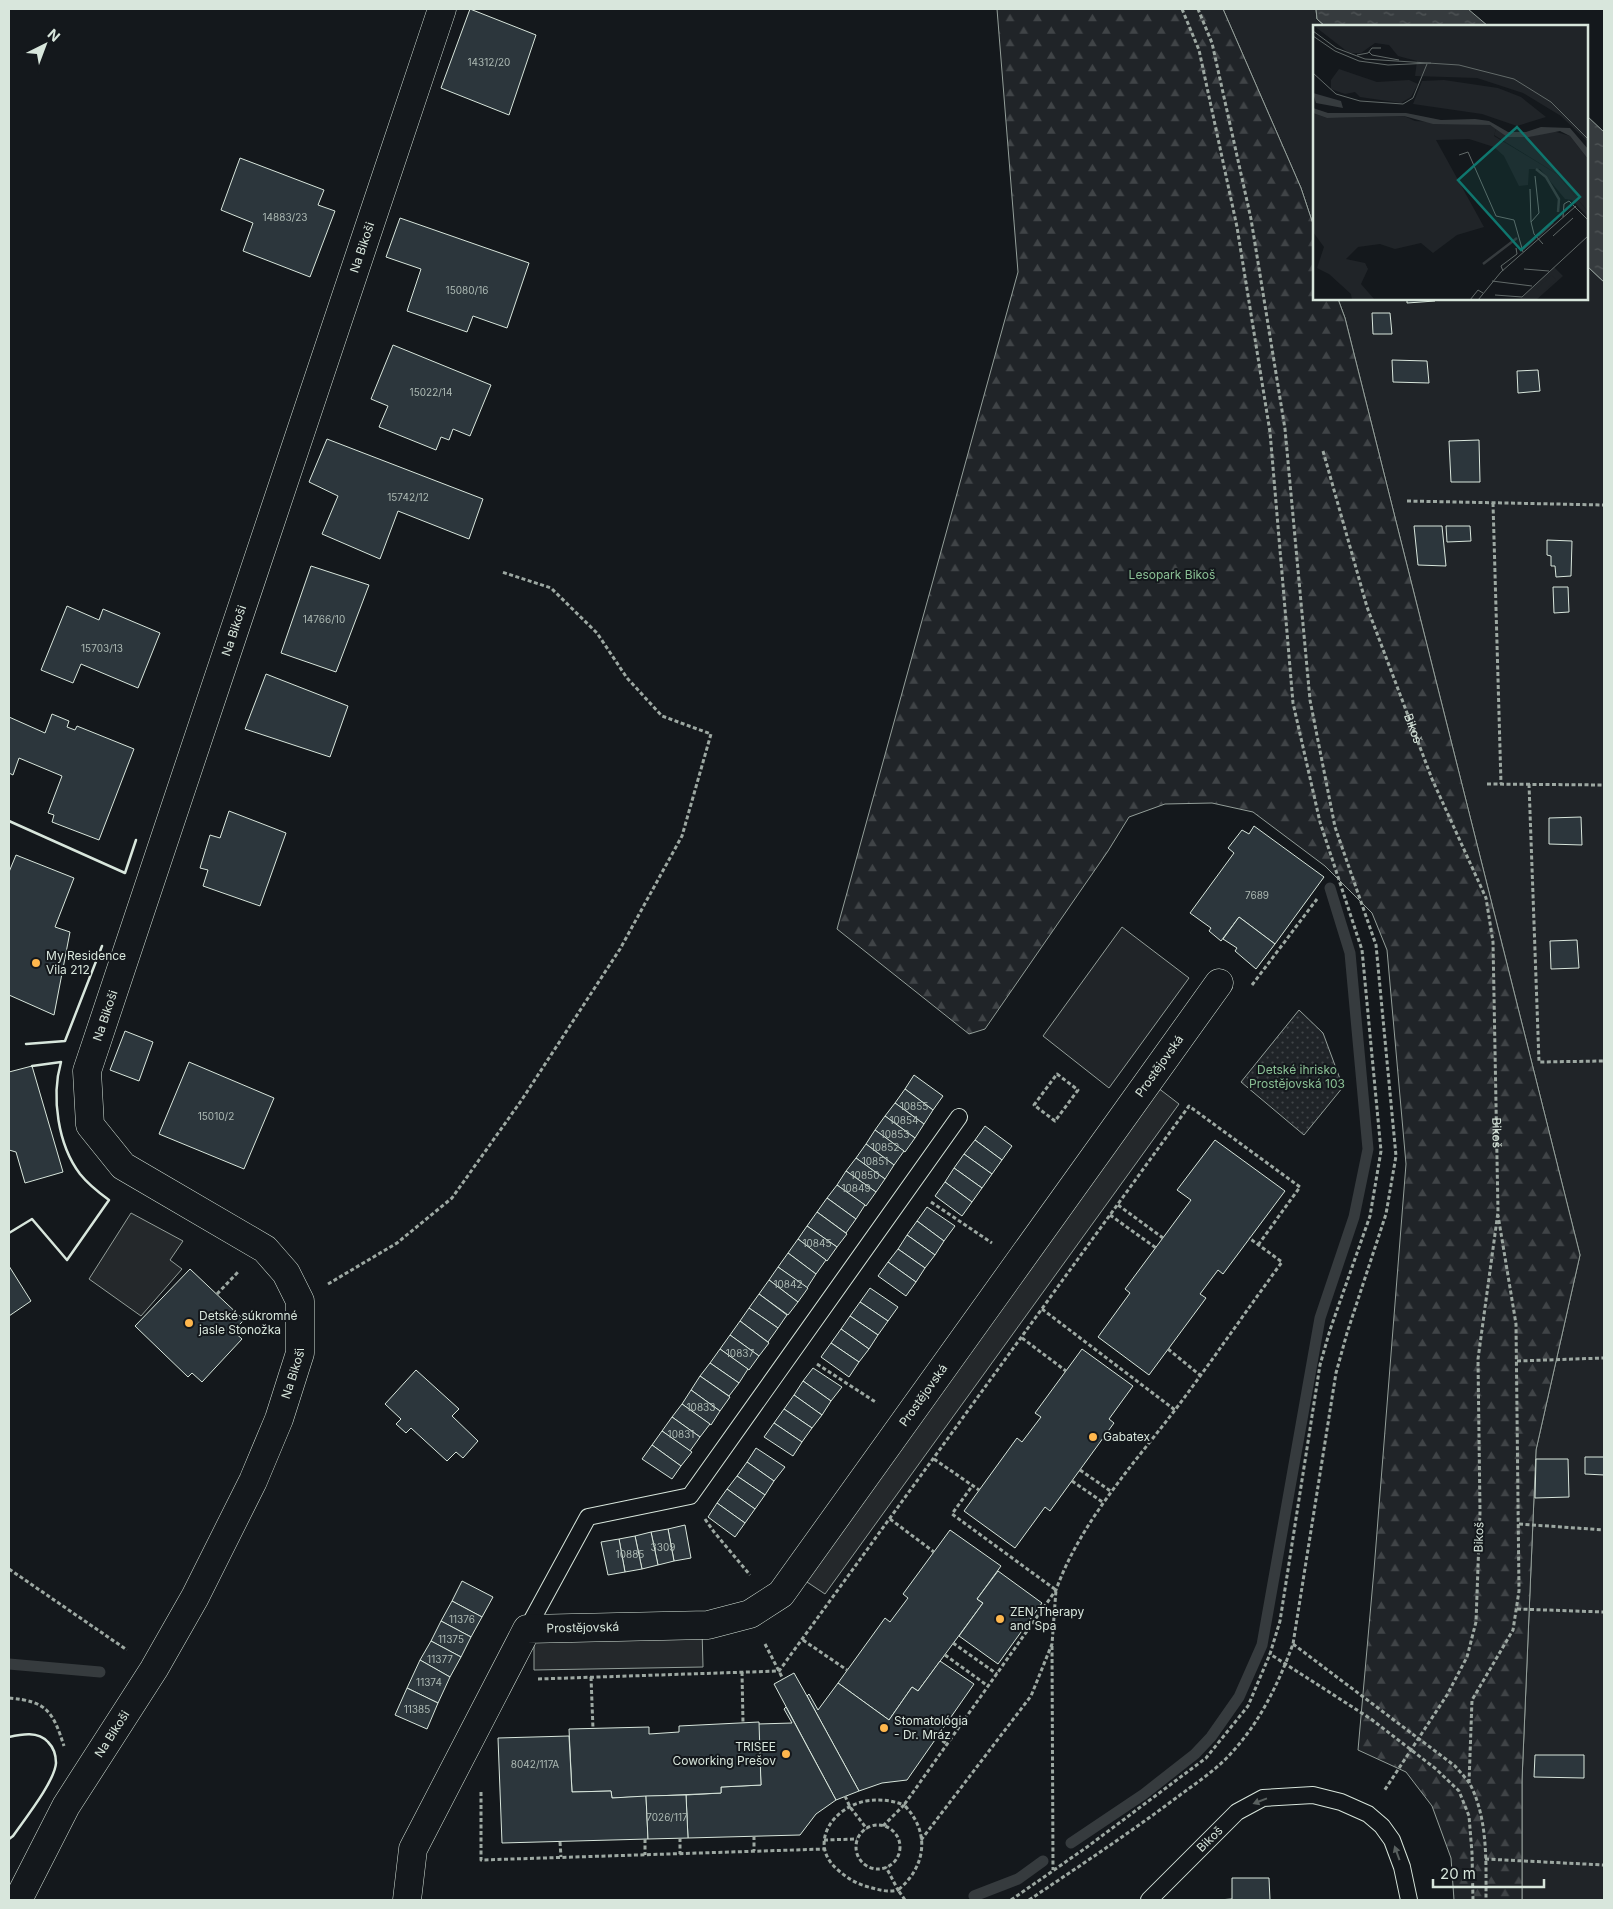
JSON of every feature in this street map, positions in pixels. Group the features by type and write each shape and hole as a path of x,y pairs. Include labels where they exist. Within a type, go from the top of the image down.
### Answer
{"street":[{"name":"Na Bikoši","path":"18,1900 66,1806 154,1669 195,1597 253,1481 279,1419 300,1354 300,1301 286,1273 265,1248 123,1166 90,1125 87,1071 442,9"},
{"name":"Prostějovská","path":"407,1900 413,1849 527,1628 708,1625 750,1614 781,1594 1219,983"}],"lane":[{"name":"Prostějovská","path":"527,1628 588,1517 690,1496 959,1117"},
{"name":"Bikoš","path":"1149,1900 1237,1812 1263,1798 1313,1795 1341,1802 1368,1814 1382,1826 1392,1840 1402,1867 1409,1900"}],"path":[{"path":"1011,1900 1206,1758 1248,1706 1270,1654 1280,1621 1320,1365 1330,1330 1370,1216 1382,1151 1362,950 1320,822 1293,703 1270,432 1237,227 1199,50 1182,9"},
{"path":"1029,1900 1143,1823 1212,1771 1234,1750 1262,1712 1285,1665 1292,1644 1336,1373 1347,1333 1386,1214 1396,1156 1376,945 1335,827 1310,700 1285,428 1251,220 1212,43 1198,9"},
{"name":"Bikoš","path":"1322,451 1367,607 1432,779 1486,898 1493,942 1498,1212 1478,1359 1480,1512 1476,1622 1467,1657 1447,1695 1368,1814"},
{"path":"1407,501 1604,505"},
{"path":"1493,503 1501,784"},
{"path":"300,1301 397,1243 452,1198 521,1101 620,949 682,836 711,734 662,716 627,678 597,633 551,588 502,572"},
{"path":"1487,784 1604,785"},
{"path":"1529,784 1539,1062 1604,1062"},
{"path":"1252,986 1317,899"},
{"path":"1057,1074 1078,1090 1055,1121 1034,1105 1057,1074"},
{"path":"1118,1205 1163,1238"},
{"path":"1469,1783 1472,1700 1513,1630 1517,1609 1519,1524 1516,1324 1498,1212"},
{"path":"1110,1215 1156,1248"},
{"path":"959,1221 1020,1262"},
{"path":"883,1826 904,1805 1056,1590 1066,1564 1104,1503 1201,1376 1282,1262 1249,1238"},
{"path":"216,1294 239,1271 231,1267"},
{"path":"1042,1310 1174,1410"},
{"path":"1022,1338 1066,1371"},
{"path":"1168,1349 1201,1376"},
{"path":"1517,1361 1604,1358"},
{"path":"934,1459 979,1490"},
{"path":"1080,1470 1112,1492"},
{"path":"1072,1481 1104,1503"},
{"path":"972,1486 952,1514 1056,1590"},
{"path":"890,1519 934,1552"},
{"path":"1519,1524 1604,1530"},
{"path":"714,1532 771,1600"},
{"path":"9,1569 154,1669"},
{"path":"1053,1871 1052,1644 1056,1590"},
{"path":"1517,1609 1604,1612"},
{"path":"803,1640 847,1670"},
{"path":"954,1642 997,1674"},
{"path":"921,1840 1031,1696 1052,1644"},
{"path":"1292,1644 1455,1766 1469,1783 1480,1813 1486,1859 1486,1900"},
{"path":"1270,1654 1363,1714 1436,1769 1459,1791 1469,1816 1473,1900"},
{"path":"945,1655 988,1686"},
{"path":"779,1671 783,1679"},
{"path":"742,1672 744,1723"},
{"path":"591,1677 593,1729"},
{"path":"9,1698 26,1699 47,1708 57,1724 76,1790"},
{"path":"937,1737 947,1744"},
{"path":"481,1784 481,1860 825,1849"},
{"path":"844,1796 866,1829"},
{"path":"890,1800 904,1805 915,1818 921,1840 920,1859 917,1869 898,1890 890,1892 857,1884 832,1865 825,1849 824,1840 826,1830 832,1821 850,1807 865,1801 890,1800"},
{"path":"883,1826 893,1832 899,1843 898,1854 896,1860 886,1867 874,1869 863,1863 856,1852 857,1840 866,1829 883,1826"},
{"path":"754,1836 754,1851"},
{"path":"680,1838 680,1854"},
{"path":"645,1839 646,1855"},
{"path":"824,1840 857,1840"},
{"path":"560,1842 561,1858"},
{"path":"1486,1859 1604,1865"},
{"path":"886,1867 905,1900"}],"green space":[{"name":"Lesopark Bikoš","path":"997,9 1223,9 1301,188 1313,224 1313,300 1338,300 1345,318 1580,1255 1536,1450 1522,1780 1522,1900 1454,1900 1451,1858 1432,1806 1406,1772 1358,1750 1406,1164 1387,950 1372,913 1325,866 1253,812 1212,803 1165,804 1129,817 1108,851 985,1029 969,1034 837,929 1018,272"},
{"path":"1223,9 1316,9 1317,19 1324,25 1313,25 1313,224 1301,188"},
{"path":"1588,267 1604,282 1604,1900 1522,1900 1522,1780 1536,1450 1580,1255 1345,318 1338,300 1588,300"},
{"path":"1122,927 1189,978 1109,1088 1043,1036"},
{"name":"Detské ihrisko Prostějovská 103","path":"1299,1010 1323,1033 1343,1087 1304,1135 1241,1082"}],"shaded area":[{"path":"1149,1081 1179,1104 825,1594 795,1574"},
{"path":"131,1213 183,1241 170,1260 182,1269 141,1316 89,1279"},
{"path":"702,1629 703,1667 534,1670 534,1632"}],"water":[{"path":"1316,9 1468,9 1487,25 1324,25 1317,19"},
{"path":"1588,117 1604,132 1604,282 1588,267"}],"building":[{"path":"470,9 536,35 509,115 441,88"},
{"path":"240,158 324,190 318,205 335,211 310,277 243,251 253,223 221,210"},
{"path":"400,218 529,263 507,328 473,316 467,332 407,311 421,269 386,257"},
{"path":"1407,300 1435,300 1435,301 1407,303"},
{"path":"1372,313 1390,313 1392,334 1373,334"},
{"path":"393,345 491,385 470,436 453,429 449,440 441,437 436,450 379,427 388,406 371,399"},
{"path":"1392,360 1427,361 1429,383 1393,382"},
{"path":"1538,370 1540,391 1518,393 1517,371"},
{"path":"327,439 483,499 469,539 398,511 380,559 322,534 338,496 309,482"},
{"path":"1479,440 1480,482 1451,482 1449,441"},
{"path":"1414,526 1442,526 1446,566 1418,565"},
{"path":"1446,526 1470,526 1471,541 1447,542"},
{"path":"1547,540 1572,541 1571,576 1556,577 1555,566 1551,566 1551,556 1547,555"},
{"path":"311,566 369,585 336,672 281,653"},
{"path":"1553,587 1568,587 1569,612 1554,613"},
{"path":"67,606 99,620 103,609 160,633 138,688 81,664 73,683 41,670"},
{"path":"266,674 348,706 330,757 245,729"},
{"path":"52,714 69,721 67,727 75,730 77,726 134,749 99,840 52,822 54,815 48,813 62,776 19,758 13,775 9,773 9,717 45,733"},
{"path":"229,811 286,833 260,906 203,886 208,870 200,868 210,835 220,838"},
{"path":"1581,817 1582,845 1549,844 1549,818"},
{"path":"1254,826 1324,877 1275,944 1239,917 1221,941 1209,931 1211,928 1190,913 1234,853 1228,848 1242,830 1249,834"},
{"name":"My Residence Vila 212","path":"16,855 74,878 55,927 70,932 54,1015 9,995 9,872"},
{"path":"1239,917 1275,944 1256,969 1235,951 1237,948 1223,939"},
{"path":"1577,940 1579,968 1551,969 1550,941"},
{"path":"125,1031 153,1042 139,1081 110,1070"},
{"path":"189,1062 274,1098 244,1169 159,1134"},
{"path":"32,1066 63,1172 25,1183 16,1152 9,1150 9,1072"},
{"path":"914,1075 943,1096 933,1110 905,1089"},
{"path":"905,1089 933,1110 924,1124 895,1103"},
{"path":"895,1103 924,1124 915,1138 885,1116"},
{"path":"885,1116 915,1138 905,1152 875,1130"},
{"path":"985,1126 1012,1146 1002,1160 975,1140"},
{"path":"875,1130 904,1151 894,1165 866,1144"},
{"path":"975,1140 1002,1160 992,1174 964,1154"},
{"path":"1215,1140 1285,1191 1223,1274 1218,1270 1200,1294 1206,1298 1149,1375 1098,1337 1130,1293 1125,1289 1191,1200 1177,1190"},
{"path":"866,1144 894,1165 885,1179 856,1158"},
{"path":"964,1154 992,1174 982,1188 954,1168"},
{"path":"856,1158 885,1179 876,1192 846,1171"},
{"path":"954,1168 982,1188 972,1202 945,1182"},
{"path":"846,1171 876,1192 866,1206 837,1185"},
{"path":"945,1182 972,1202 962,1216 935,1196"},
{"path":"837,1185 865,1205 856,1219 827,1198"},
{"path":"827,1198 856,1219 846,1233 817,1212"},
{"path":"927,1207 955,1226 944,1241 917,1221"},
{"path":"817,1212 847,1234 837,1247 807,1226"},
{"path":"917,1221 944,1241 935,1255 907,1235"},
{"path":"807,1226 837,1247 827,1261 798,1239"},
{"path":"907,1235 935,1255 925,1268 898,1249"},
{"path":"798,1239 826,1260 816,1274 788,1253"},
{"path":"898,1249 925,1268 916,1282 888,1262"},
{"path":"788,1253 816,1274 807,1288 778,1267"},
{"path":"888,1262 916,1282 906,1296 878,1276"},
{"path":"9,1266 31,1301 9,1316"},
{"path":"778,1267 808,1288 798,1302 769,1280"},
{"name":"Detské súkromné jasle Stonožka","path":"190,1269 244,1320 233,1331 242,1339 202,1382 192,1373 188,1377 135,1326"},
{"path":"769,1280 798,1302 788,1315 759,1294"},
{"path":"870,1288 898,1307 888,1321 860,1302"},
{"path":"759,1294 787,1315 778,1328 749,1308"},
{"path":"860,1302 888,1321 878,1335 850,1316"},
{"path":"749,1308 778,1328 768,1342 740,1321"},
{"path":"850,1316 878,1335 869,1349 841,1329"},
{"path":"740,1321 769,1343 759,1356 730,1335"},
{"path":"841,1329 869,1349 859,1362 831,1343"},
{"path":"730,1335 759,1356 749,1370 720,1349"},
{"path":"831,1343 859,1362 849,1377 821,1357"},
{"path":"720,1349 748,1369 739,1383 710,1363"},
{"path":"1082,1349 1133,1386 1109,1419 1114,1423 1050,1511 1045,1507 1015,1548 964,1511 1017,1438 1022,1442 1041,1417 1035,1413"},
{"path":"710,1363 739,1383 729,1396 700,1376"},
{"path":"813,1368 842,1387 831,1401 803,1381"},
{"path":"416,1370 459,1409 452,1416 478,1441 463,1458 456,1452 447,1461 411,1428 406,1433 396,1424 401,1419 385,1404"},
{"path":"700,1376 730,1397 720,1411 691,1390"},
{"path":"803,1381 831,1401 822,1415 794,1395"},
{"path":"691,1390 720,1411 711,1425 682,1404"},
{"path":"794,1395 822,1415 812,1428 784,1409"},
{"path":"682,1404 710,1424 700,1437 672,1417"},
{"path":"784,1409 812,1428 802,1442 774,1423"},
{"path":"672,1417 700,1437 690,1451 662,1431"},
{"path":"774,1423 802,1442 793,1456 764,1437"},
{"path":"662,1431 692,1452 681,1466 652,1445"},
{"path":"652,1445 681,1466 672,1479 642,1459"},
{"path":"756,1448 785,1467 774,1481 747,1462"},
{"path":"1585,1457 1604,1457 1604,1475 1585,1474"},
{"path":"1536,1459 1568,1459 1569,1497 1535,1498"},
{"path":"747,1462 774,1481 765,1495 737,1476"},
{"path":"737,1476 765,1495 755,1509 727,1489"},
{"path":"727,1489 755,1509 745,1523 717,1503"},
{"path":"717,1503 745,1523 735,1537 708,1517"},
{"path":"685,1525 691,1558 674,1561 668,1529"},
{"path":"668,1529 674,1561 658,1565 651,1532"},
{"path":"950,1530 1001,1566 977,1599 983,1603 918,1691 912,1687 889,1720 838,1683 885,1618 890,1622 908,1598 903,1594"},
{"path":"651,1532 658,1565 642,1569 635,1536"},
{"path":"635,1536 642,1569 625,1572 619,1539"},
{"path":"619,1539 625,1572 608,1575 601,1542"},
{"name":"ZEN Therapy and Spa","path":"998,1571 1042,1603 998,1664 959,1636 983,1603 977,1599"},
{"path":"462,1581 493,1597 482,1617 452,1601"},
{"path":"452,1601 482,1617 471,1637 441,1621"},
{"path":"441,1621 471,1637 461,1657 431,1641"},
{"path":"431,1641 461,1657 450,1677 420,1660"},
{"path":"420,1660 450,1677 438,1703 407,1688"},
{"name":"Stomatológia - Dr. Mráz","path":"940,1661 974,1684 907,1780 882,1783 859,1791 807,1696 809,1694 818,1710 838,1683 889,1720 912,1687 918,1691"},
{"path":"794,1673 859,1791 836,1800 774,1684"},
{"path":"407,1688 438,1703 427,1729 395,1715"},
{"name":"TRISEE Coworking Prešov","path":"786,1707 836,1800 816,1814 800,1835 688,1838 686,1795 721,1793 721,1787 761,1785 758,1724 792,1723 784,1709"},
{"path":"759,1722 761,1785 721,1787 721,1793 612,1798 611,1791 572,1792 569,1729 649,1727 649,1734 679,1732 679,1726"},
{"path":"569,1736 572,1792 611,1791 612,1798 646,1796 648,1839 502,1843 498,1738"},
{"path":"1535,1755 1584,1755 1584,1778 1534,1777"},
{"path":"686,1795 688,1838 648,1839 646,1796"},
{"path":"1232,1878 1269,1878 1270,1900 1218,1900 1232,1899"}],"waterway":[{"path":"1071,1843 1144,1794 1195,1754 1211,1737 1239,1697 1262,1645 1320,1318 1354,1217 1368,1149 1350,953 1330,888"},
{"path":"9,1664 100,1672"},
{"path":"974,1896 1018,1879 1043,1861"}],"wall":[{"path":"9,821 125,873 136,840"},
{"path":"26,1044 65,1041 102,946"},
{"path":"9,1233 32,1219 67,1260 109,1200 93,1188 80,1174 66,1149 58,1120 57,1105 58,1076 61,1062 32,1066"},
{"path":"9,1737 30,1734 40,1736 53,1749 56,1763 45,1790 9,1839"}],"place":[{"name":"My Residence Vila 212","path":"36,963"},
{"name":"Detské súkromné jasle Stonožka","path":"189,1323"},
{"name":"Gabatex","path":"1093,1437"},
{"name":"ZEN Therapy and Spa","path":"1000,1619"},
{"name":"Stomatológia - Dr. Mráz","path":"884,1728"},
{"name":"TRISEE Coworking Prešov","path":"786,1754"}]}
